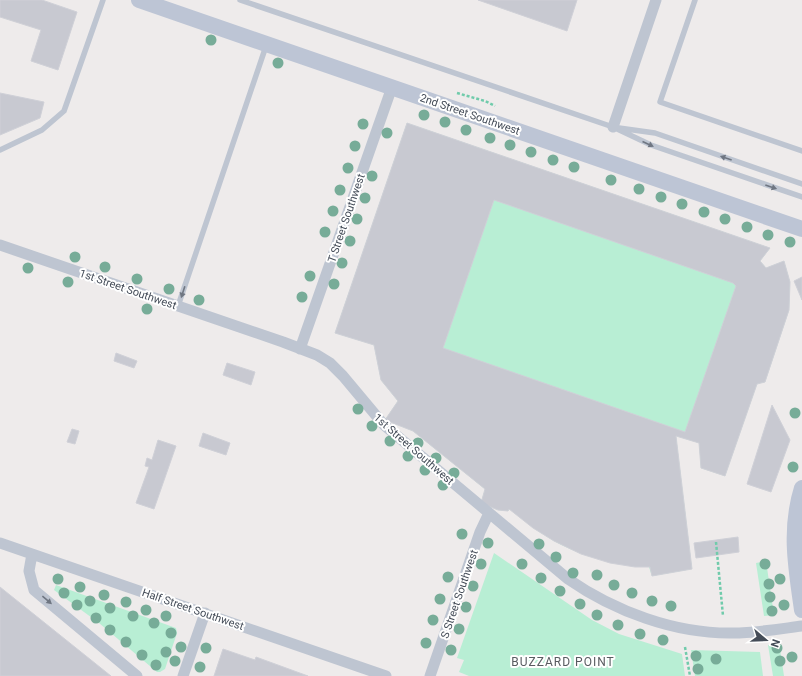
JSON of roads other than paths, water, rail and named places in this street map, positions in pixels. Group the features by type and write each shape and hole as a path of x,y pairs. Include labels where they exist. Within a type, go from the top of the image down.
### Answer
{"street":[{"name":"2nd Street Southwest","path":"139,0 802,229"},
{"path":"613,127 656,0"},
{"name":"T Street Southwest","path":"300,348 392,87"},
{"name":"1st Street Southwest","path":"0,245 317,355 330,363 384,425 573,582 598,597 644,617 686,629 720,633 746,633 802,626"},
{"path":"802,488 794,548 802,610"},
{"name":"S Street Southwest","path":"430,676 480,532 489,513"},
{"name":"Half Street Southwest","path":"0,544 386,676"},
{"path":"32,554 29,571 34,590 137,676"},
{"path":"183,676 205,613"}],"lane":[{"path":"0,150 42,130 64,111 103,0"},
{"path":"240,0 613,127 651,145 802,197"},
{"path":"694,0 660,102 802,152"},
{"path":"178,306 266,44"},
{"path":"613,127 655,133 802,184"}],"district":[{"name":"BUZZARD POINT","path":"563,662"}]}
